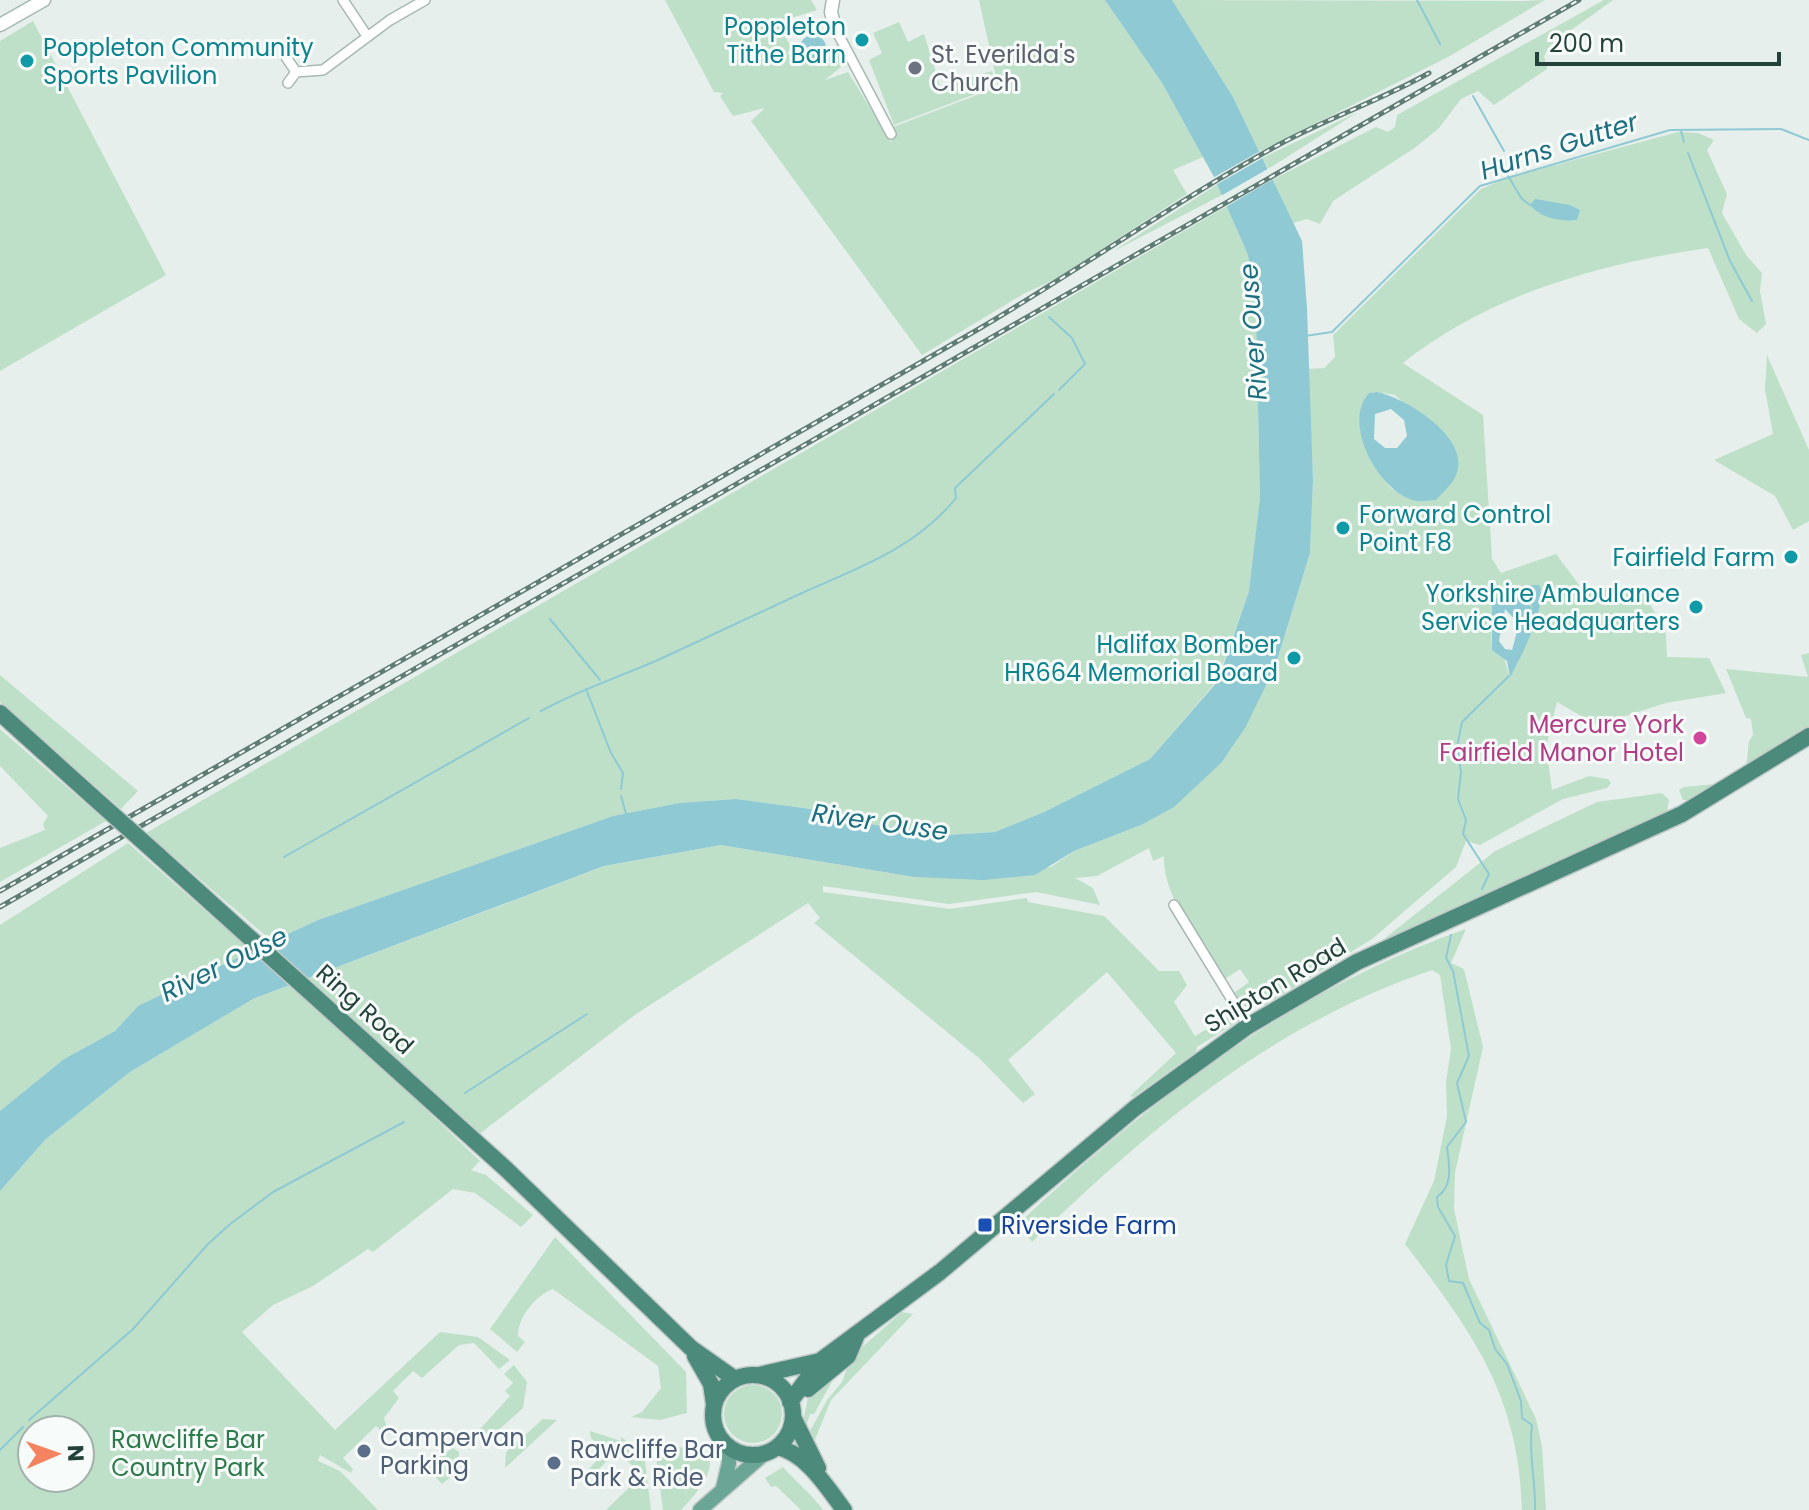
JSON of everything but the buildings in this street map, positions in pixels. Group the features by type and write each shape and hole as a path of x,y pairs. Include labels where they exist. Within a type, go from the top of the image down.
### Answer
{"highway":[{"name":"Ring Road","path":"0,713 387,1061 661,1316 691,1348 735,1379"},
{"name":"Shipton Road","path":"765,1374 820,1361 857,1336 940,1272 1123,1117 1248,1026 1357,962 1682,814 1809,736"},
{"path":"661,1316 685,1327 733,1368 765,1374 774,1381 817,1462 822,1479"},
{"path":"767,1453 788,1433 793,1415 806,1391 848,1356 857,1336"},
{"name":"Ring Road","path":"691,1348 711,1384 714,1406"},
{"name":"Shipton Road","path":"793,1415 820,1361"},
{"path":"765,1374 735,1379 721,1390 714,1406 715,1430 728,1447 750,1455 792,1452 822,1479 840,1505"},
{"path":"767,1453 788,1460 814,1488 840,1505"}],"main road":[{"path":"723,1488 729,1463 728,1447"},
{"path":"700,1510 767,1453"}],"street":[{"path":"0,25 44,0"},
{"path":"343,0 367,36"},
{"path":"288,83 296,72 323,70 367,36 425,0"},
{"path":"833,0 831,12 835,28 891,134"},
{"path":"286,57 296,72"},
{"path":"1174,905 1248,1026"}],"green space":[{"path":"665,0 811,0 817,10 788,19 781,30 792,48 787,53 797,62 821,61 837,45 841,67 825,80 848,72 891,142 893,127 998,87 979,0 1105,0 1162,83 1203,157 1173,170 1187,194 1054,280 1025,293 922,355 751,121 765,108 733,116 720,96 723,93 714,92"},
{"path":"1172,0 1545,0 1448,57 1259,152 1233,97"},
{"path":"1604,0 1613,0 1552,44 1544,56 1547,69 1494,105 1478,91 1461,99 1439,128 1416,147 1333,201 1320,224 1307,219 1293,223 1272,180 1376,127 1388,132 1395,127 1397,115"},
{"path":"33,21 166,275 0,371 0,41"},
{"path":"899,22 908,42 924,34 940,86 992,71 996,86 894,125 869,60 882,53 873,33"},
{"path":"1358,112 1268,169 1262,158"},
{"name":"Rawcliffe Bar Country Park","path":"1678,132 1698,133 1714,140 1707,150 1727,194 1722,213 1746,255 1762,273 1760,291 1766,324 1757,333 1739,319 1708,248 1627,263 1547,286 1471,318 1403,363 1483,415 1492,559 1501,573 1556,554 1583,590 1640,585 1666,634 1667,657 1709,658 1726,693 1666,703 1597,725 1557,702 1546,747 1552,790 1589,776 1608,779 1611,783 1607,788 1563,799 1480,845 1466,841 1456,867 1372,939 1265,1005 1247,1009 1234,993 1249,982 1240,969 1225,979 1177,904 1165,872 1164,856 1153,861 1149,848 1097,876 1075,878 1093,888 1100,905 1036,892 949,904 823,886 823,892 950,909 1027,898 1028,902 1104,916 1159,971 1179,971 1187,985 1174,1002 1195,1036 1236,1012 1240,1020 1197,1047 1196,1052 1133,1097 1130,1096 1176,1053 1107,972 1008,1060 1035,1094 1023,1103 980,1059 814,923 820,918 808,903 636,1014 478,1135 375,1061 480,1161 471,1170 486,1175 533,1215 521,1227 475,1193 453,1189 373,1252 368,1249 313,1286 273,1305 242,1332 335,1430 440,1332 478,1337 510,1360 499,1369 474,1343 459,1345 422,1378 413,1371 393,1391 399,1398 384,1418 389,1434 376,1426 343,1458 353,1469 351,1473 320,1455 318,1461 340,1471 378,1510 0,1510 0,1191 46,1139 130,1072 253,999 605,866 721,845 914,877 1051,867 1074,851 1141,825 1275,667 1310,553 1313,480 1308,369 1324,368 1335,357 1333,335 1481,189 1507,178","holes":["1369,393 1395,395 1456,453 1456,475 1417,501 1398,493 1382,477 1369,454 1362,427 1363,402","1514,593 1536,615 1517,665 1509,675 1504,657 1492,650 1492,640 1494,618"]},
{"path":"1218,184 1222,195 1112,252"},
{"path":"1227,206 1248,255 1256,315 1260,498 1249,591 1217,681 1150,759 1044,812 995,832 947,835 869,824 811,809 736,799 679,803 613,816 318,920 273,942 146,833"},
{"path":"1767,355 1809,450 1809,521 1793,530 1775,496 1714,460 1773,434 1765,389"},
{"path":"1809,653 1809,730 1726,783 1683,800 1679,790 1684,787 1725,783 1746,768 1749,741 1753,735 1751,719 1746,718 1726,669 1808,677 1801,655"},
{"path":"0,675 138,791 121,809 0,702"},
{"path":"0,729 106,821 0,882 0,848 45,830 43,824 48,816 0,766"},
{"path":"1662,793 1669,800 1666,816 1379,947 1384,939 1495,851 1597,802"},
{"path":"128,843 248,948 244,955 138,1006 115,1031 64,1059 0,1111 0,925"},
{"path":"1466,929 1451,963 1464,969 1483,1047 1455,1173 1454,1209 1469,1279 1536,1419 1542,1446 1546,1510 1522,1510 1512,1432 1488,1367 1451,1307 1405,1244 1434,1181 1447,1116 1446,1082 1451,1049 1440,975 1432,970 1319,1019 1217,1083 1123,1158 1032,1242 1018,1224 1119,1134 1227,1052 1342,983"},
{"path":"555,1237 686,1372 687,1413 660,1420 631,1417 642,1412 661,1388 658,1366 553,1289 540,1296 521,1321 518,1336 525,1342 517,1352 490,1329"},
{"path":"902,1312 913,1314 831,1400 814,1442 803,1423 808,1397 834,1378 814,1414 810,1414 806,1426 810,1431 827,1400 842,1382 852,1356"},
{"path":"514,1365 527,1382 523,1408 492,1436 472,1438 510,1396 505,1391 513,1383 504,1374"},
{"path":"753,1385 764,1387 773,1394 780,1403 780,1425 773,1434 764,1441 753,1443 742,1441 733,1434 726,1425 724,1414 726,1403 733,1394 742,1387"},
{"path":"543,1419 557,1420 505,1468 506,1452"},
{"path":"590,1431 621,1441 621,1437 644,1454 651,1510 606,1510 642,1475 617,1451 590,1478 586,1472 605,1452 591,1438"},
{"path":"453,1448 459,1452 458,1471 442,1484 425,1466"},
{"path":"655,1448 694,1448 705,1452 710,1459 706,1478 681,1510 663,1510"},
{"path":"783,1467 823,1510 801,1510 776,1486 771,1487 765,1478"}],"water":[{"path":"1105,0 1172,0 1233,97 1302,241 1313,480 1310,553 1275,667 1245,728 1221,763 1174,807 1141,825 1074,851 1035,875 983,880 914,877 721,845 604,866 253,999 130,1072 46,1139 0,1191 0,1111 64,1059 115,1031 138,1006 318,920 613,816 679,803 736,799 811,809 869,824 947,835 995,832 1044,812 1150,759 1218,681 1249,591 1260,498 1256,315 1248,255 1214,177 1162,83"},
{"path":"813,35 822,39 826,48 822,57 813,61 804,57 800,48 804,39"},
{"path":"1535,199 1570,205 1580,210 1577,220 1545,216 1530,205"},
{"path":"1377,392 1404,402 1446,434 1458,461 1456,475 1436,500 1417,501 1403,496 1378,472 1368,456 1359,422 1361,406 1369,393","holes":["1391,409 1404,420 1407,436 1397,448 1385,448 1374,439 1375,414"]},
{"path":"1523,585 1539,585 1540,603 1532,630 1510,677 1507,661 1492,650 1492,605 1500,593 1514,593 1534,609 1519,590","holes":["1505,609 1519,624 1512,650 1505,649 1499,641"]}],"pier":[{"path":"1262,150 1266,156 1214,186 1211,179"},
{"path":"1271,167 1275,178 1224,208 1219,197"}],"waterway":[{"path":"1417,0 1440,44"},
{"path":"1473,96 1504,151"},
{"name":"Hurns Gutter","path":"1305,336 1332,332 1480,186 1670,130 1781,129 1809,140"},
{"path":"1681,131 1684,142"},
{"path":"1688,153 1730,261 1752,301"},
{"path":"1512,162 1516,172"},
{"path":"1508,176 1522,199 1530,205"},
{"path":"1049,317 1072,338 1085,364 1059,390"},
{"path":"541,711 885,555 940,515 956,498 955,488 1054,394"},
{"path":"550,619 600,680"},
{"path":"1482,889 1489,874 1463,834 1466,820 1458,799 1461,772 1457,747 1462,722 1509,676"},
{"path":"586,689 611,753 623,773 621,789"},
{"path":"284,857 529,718"},
{"path":"621,796 626,814"},
{"path":"1451,935 1446,958 1453,971 1469,1056 1457,1083 1466,1122 1447,1147 1448,1181 1437,1197 1438,1207 1455,1236 1446,1265 1449,1281 1463,1283 1480,1323 1489,1330 1495,1349 1507,1364 1521,1401 1522,1418 1532,1425 1535,1510"},
{"path":"465,1093 587,1014"},
{"path":"36,1414 133,1329 208,1244 229,1225 273,1192 404,1122"},
{"path":"0,1450 16,1434"}],"railway":[{"path":"0,907 1579,0"},
{"path":"0,891 977,330 1241,166 1298,135 1429,73"}],"place":[{"name":"Poppleton Tithe Barn","path":"862,40"},
{"name":"Poppleton Community Sports Pavilion","path":"27,61"},
{"name":"St. Everilda's Church","path":"915,68"},
{"name":"Forward Control Point F8","path":"1343,528"},
{"name":"Fairfield Farm","path":"1791,557"},
{"name":"Yorkshire Ambulance Service Headquarters","path":"1696,607"},
{"name":"Halifax Bomber HR664 Memorial Board","path":"1294,658"},
{"name":"Mercure York Fairfield Manor Hotel","path":"1700,738"},
{"name":"Riverside Farm","path":"985,1225"},
{"name":"Campervan Parking","path":"364,1451"},
{"name":"Rawcliffe Bar Park & Ride","path":"554,1463"}],"water label":[{"name":"River Ouse","path":"1253,332"},
{"name":"River Ouse","path":"880,822"},
{"name":"River Ouse","path":"224,964"}]}
